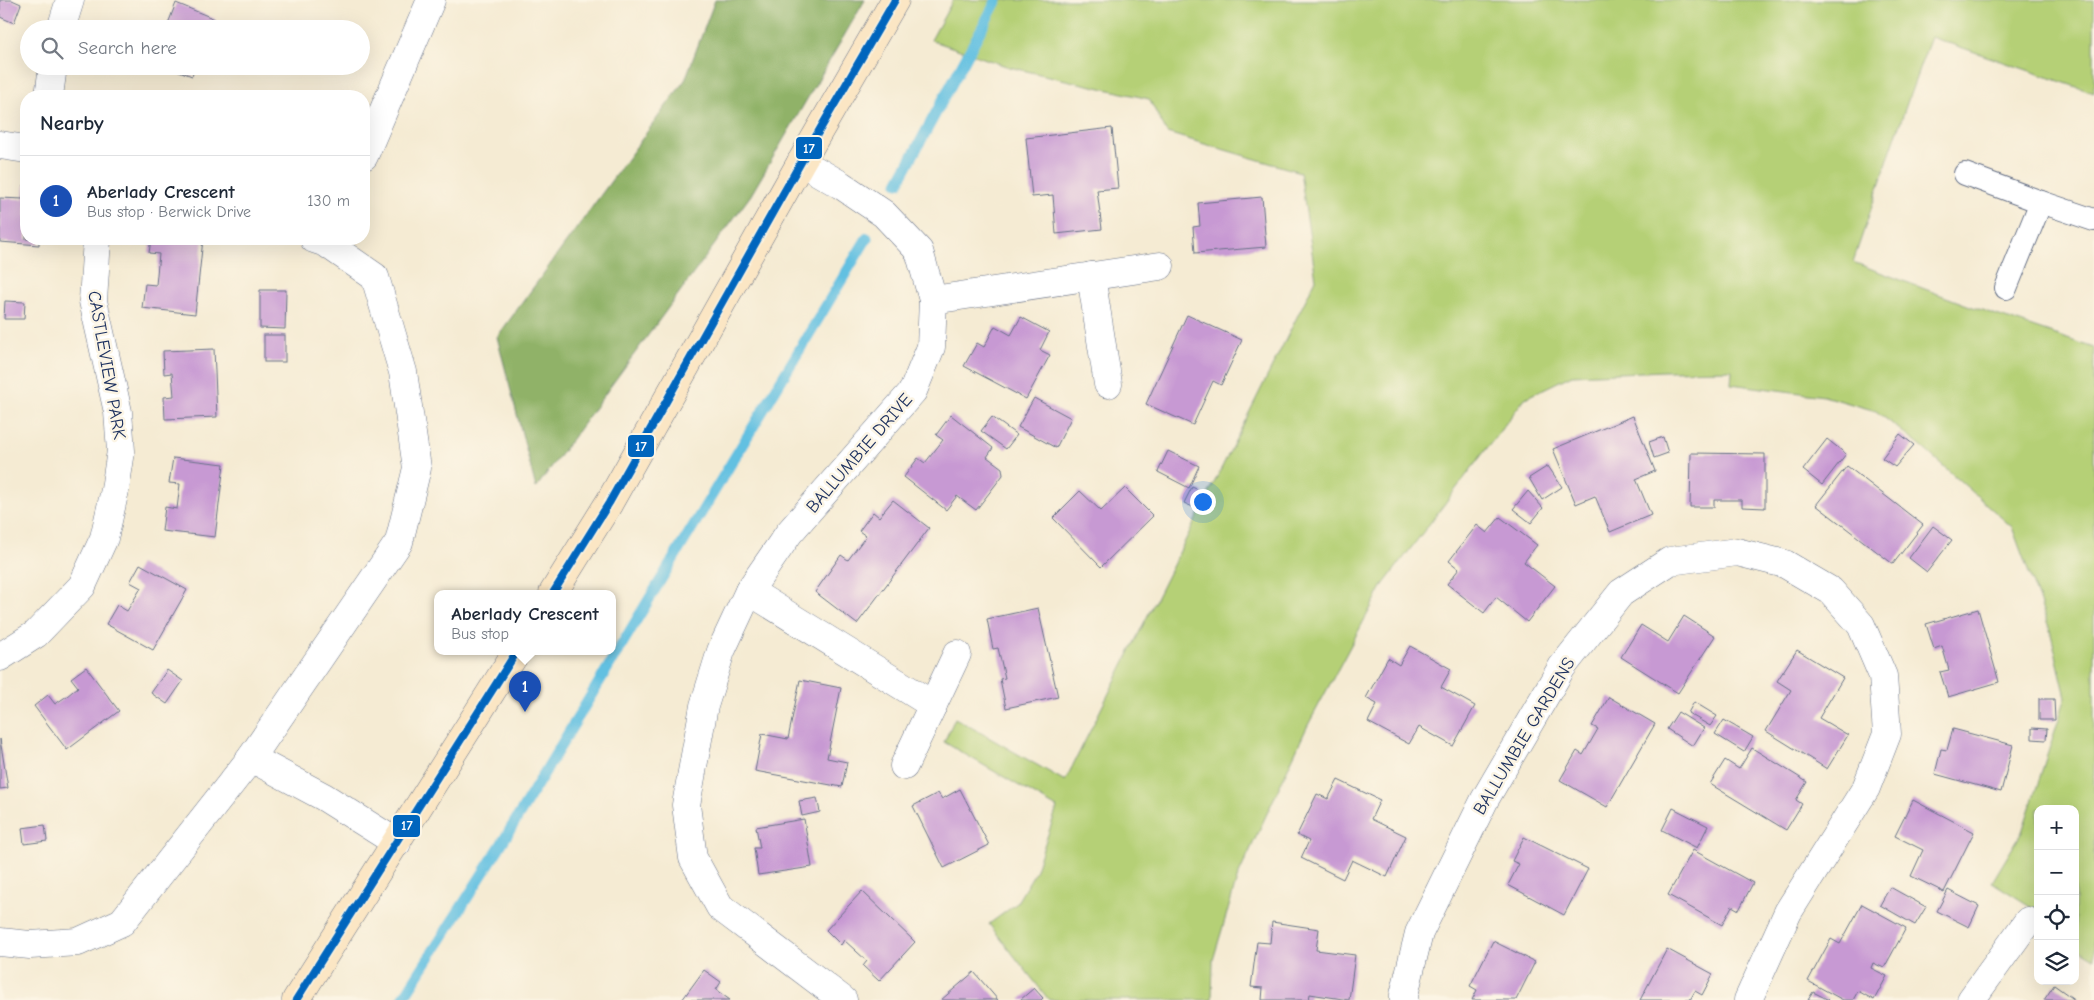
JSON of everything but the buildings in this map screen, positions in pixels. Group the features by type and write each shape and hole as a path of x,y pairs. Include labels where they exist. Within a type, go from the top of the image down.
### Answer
{"street":[{"path":"64,20 70,0"},
{"path":"370,142 431,0"},
{"path":"555,590 609,503 801,162 895,0"},
{"path":"49,90 52,75"},
{"path":"0,145 20,148"},
{"name":"BALLUMBIE DRIVE","path":"801,162 841,185 884,214 919,252 933,300 931,347 914,391 789,534 749,591 721,651 704,706 686,805 692,858 720,907 843,1000"},
{"name":"CASTLEVIEW PARK","path":"0,657 36,634 82,586 104,538 116,490 122,451 118,412 93,300 97,245"},
{"path":"0,942 30,945 78,942 122,922 251,758 399,542 417,468 403,372 376,277 330,245"},
{"path":"933,300 1160,266"},
{"path":"1091,276 1108,384"},
{"name":"BALLUMBIE GARDENS","path":"1404,1000 1419,933 1485,799 1562,667 1621,593 1670,561 1737,552 1785,564 1793,568 1832,591 1861,625 1883,676 1887,734 1866,788 1788,912 1748,1000"},
{"path":"749,591 933,705"},
{"path":"904,766 957,654"},
{"path":"296,1000 514,655"},
{"path":"251,758 324,797 397,843"},
{"path":"1971,1000 2028,921"}],"lane":[{"path":"1965,174 2094,220"},
{"path":"2006,288 2041,202"}],"green space":[{"path":"715,0 865,0 751,195 536,488 497,337 685,80"},
{"path":"953,0 2094,0 2094,93 1931,37 1853,262 1970,306 2094,348 2094,959 2079,950 2079,805 2034,805 2034,908 1992,882 2022,832 2066,697 2050,630 2012,527 1923,448 1876,411 1824,396 1731,384 1732,370 1664,371 1572,375 1525,398 1383,585 1307,727 1238,876 1213,960 1212,1000 1049,1000 989,924 1016,904 1035,872 1057,808 944,742 955,718 1065,781 1316,279 1300,172 1167,133 1149,99 1009,67 931,40"}],"waterway":[{"path":"898,183 997,0"},
{"path":"616,654 867,238"},
{"path":"402,1000 499,848 615,655"}],"transit line":[{"name":"17","path":"555,590 609,503 801,162 895,0"},
{"name":"17","path":"296,1000 514,655"}],"place":[{"name":"Aberlady Crescent","path":"525,712"}]}
